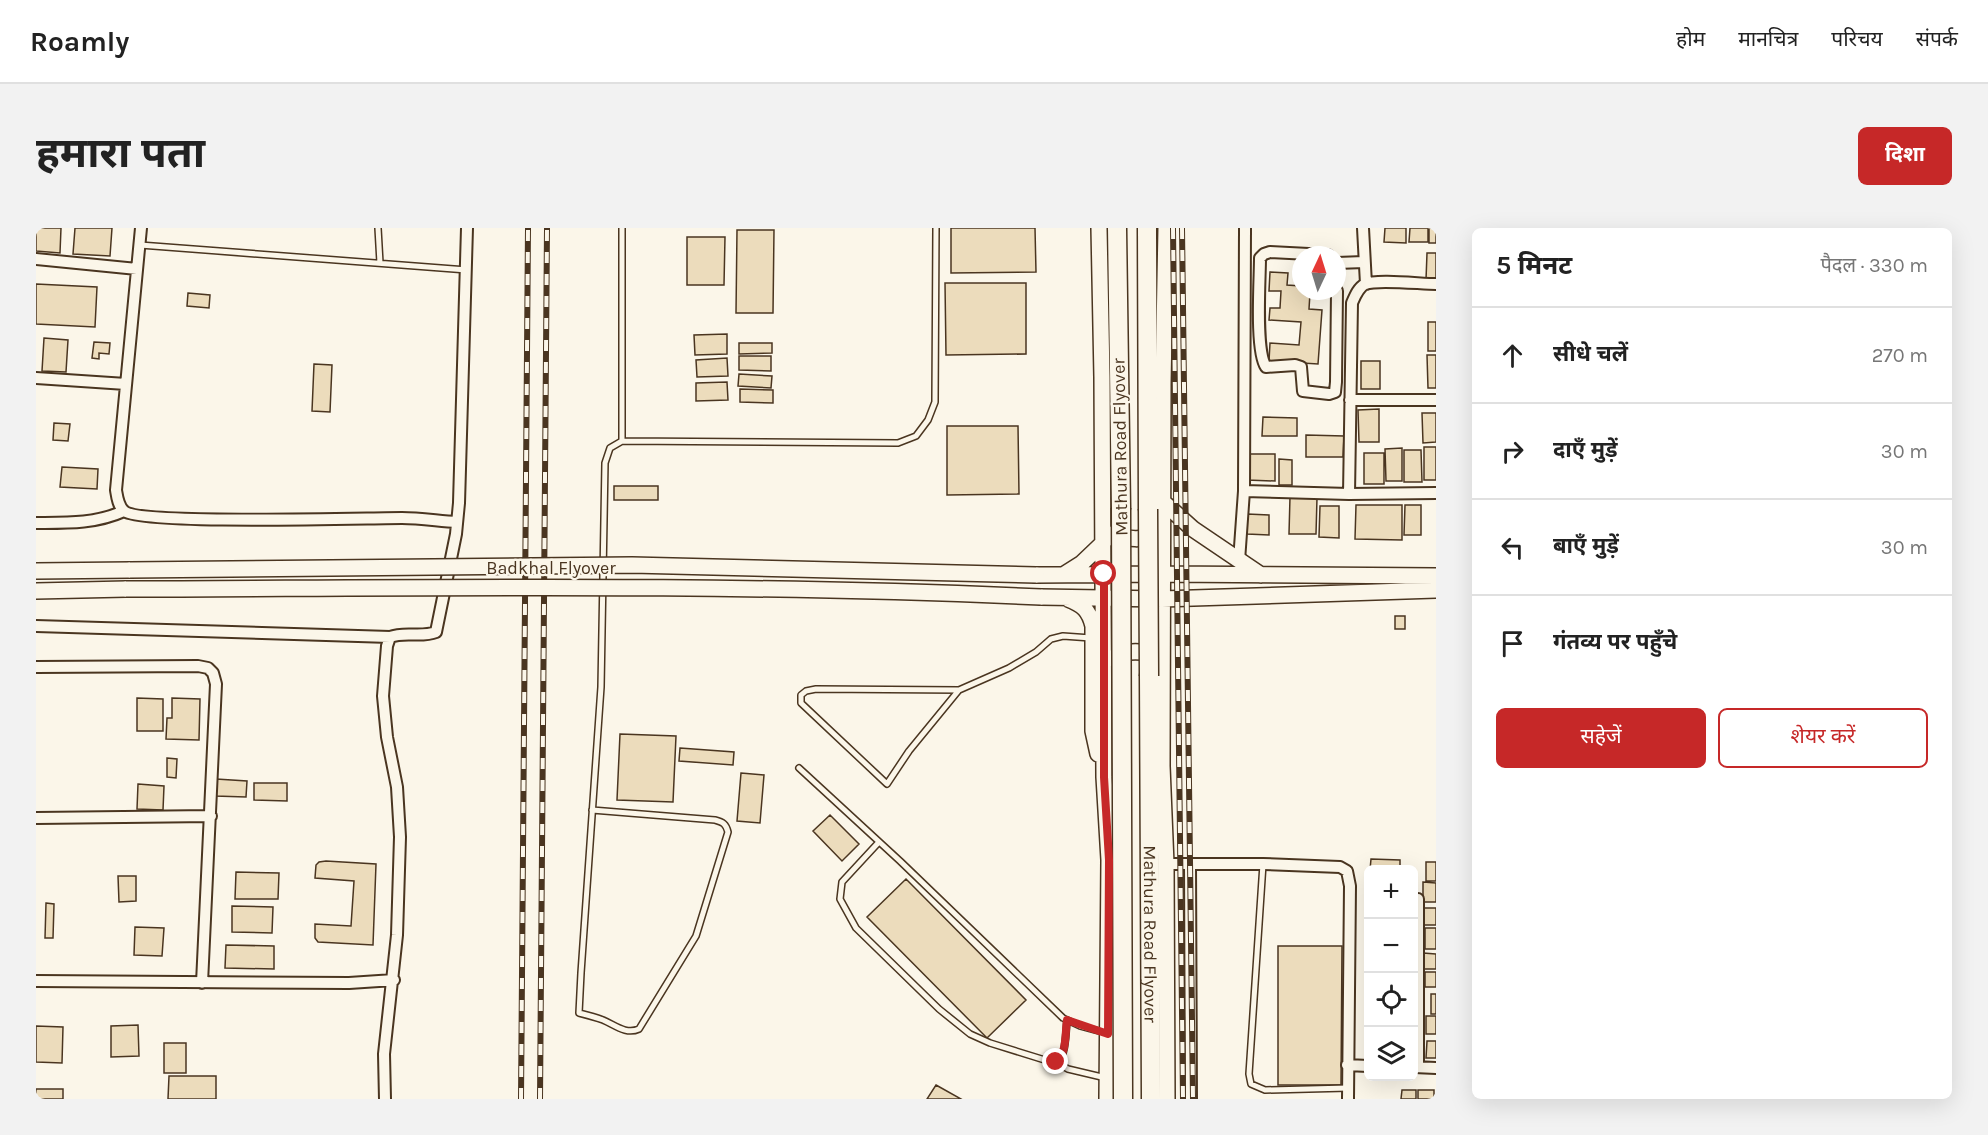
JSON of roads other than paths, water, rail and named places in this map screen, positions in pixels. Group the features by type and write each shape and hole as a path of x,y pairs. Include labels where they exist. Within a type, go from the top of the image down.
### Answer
{"highway":[{"name":"Mathura Road Flyover","path":"1116,228 1121,520 1123,1099"},
{"name":"Mathura Road Flyover","path":"1147,228 1151,1099"}],"main road":[{"path":"1099,228 1104,574 1104,777 1109,860 1107,1099"},
{"path":"1166,228 1162,501 1162,766 1166,864 1167,1099"},
{"path":"1162,501 1193,530 1261,575"},
{"path":"1063,575 1082,563 1103,536 1112,534 1130,540 1144,538 1162,528"},
{"name":"Badkhal Flyover","path":"36,571 632,566 1036,575 1436,576"},
{"name":"Badkhal Flyover","path":"36,591 700,587 1162,599 1436,590"},
{"path":"1066,597 1089,612 1093,626 1093,731 1104,777"},
{"path":"1104,670 1114,657 1126,653 1143,652 1154,656 1162,664"}],"street":[{"path":"141,228 116,489 118,502 124,511 134,515 189,519 406,518 457,522"},
{"path":"36,626 390,637 399,633 428,635 436,632 457,522 467,228"},
{"path":"1239,561 1244,491 1245,228"},
{"path":"1363,228 1366,284"},
{"path":"1292,253 1270,252 1260,258 1260,320 1263,362 1266,367 1295,365 1301,367 1303,391 1329,394 1335,392 1337,300"},
{"path":"36,259 137,269"},
{"path":"1346,263 1364,262"},
{"path":"1349,494 1352,303 1357,291 1366,284 1380,282 1436,284"},
{"path":"1245,321 1260,320"},
{"path":"36,378 126,384"},
{"path":"1350,400 1436,400"},
{"path":"1244,491 1349,494 1436,492"},
{"path":"36,523 83,523 107,519 124,511"},
{"path":"385,1099 384,1054 391,986 394,980 400,837 397,788 387,737 383,696 387,646 390,637"},
{"path":"36,667 208,668 213,673 216,684 202,983"},
{"path":"36,819 211,816"},
{"path":"1166,864 1263,864 1340,867 1347,871 1350,886 1348,1093"},
{"path":"1190,864 1191,1099"},
{"path":"1416,1027 1418,919"},
{"path":"36,981 349,984 394,980"},
{"path":"1347,1065 1364,1066"},
{"path":"1418,1067 1436,1068"}],"lane":[{"path":"378,228 380,263"},
{"path":"622,228 622,441"},
{"path":"592,810 715,820 722,822 728,832 696,936 639,1029 635,1031 619,1028 579,1013 592,810 601,687 605,463 610,448 622,441 898,443 916,436 928,420 935,402 936,228"},
{"path":"140,245 467,270"},
{"path":"959,690 909,751 887,784 801,703 801,695 806,691 816,689 959,690 1018,663 1051,639 1063,636 1093,638"},
{"path":"799,768 1067,1020 1108,1034"},
{"path":"879,842 843,882 840,899 856,928 939,1009 970,1034 1026,1055 1056,1062 1068,1069 1108,1078"},
{"path":"1263,864 1249,1074 1251,1084 1265,1089 1348,1093"},
{"path":"1056,1062 1060,1060 1063,1053 1067,1020"}],"railway":[{"path":"521,1099 528,228"},
{"path":"540,1099 547,228"},
{"path":"1173,228 1183,1099"},
{"path":"1182,228 1193,1099"}]}
